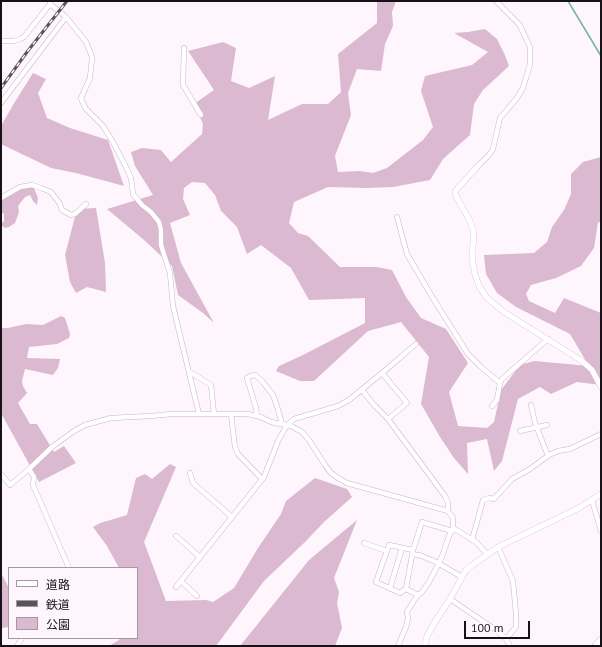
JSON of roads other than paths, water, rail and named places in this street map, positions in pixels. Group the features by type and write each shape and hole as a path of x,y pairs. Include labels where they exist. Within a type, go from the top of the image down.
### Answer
{"highway":[{"path":"596,646 601,640"}],"street":[{"path":"496,1 519,24 530,47 530,64 523,88 517,98 500,118 493,149 455,192 473,229 473,270 477,281 487,298 497,307 582,361 592,370 601,386"},
{"path":"1,41 14,41 24,37 50,2 66,17 86,42 92,58 90,78 81,98 86,109 103,126 128,169 134,194 142,205 151,212 159,222 161,230 161,245 170,273 173,306 199,414"},
{"path":"1,103 66,17"},
{"path":"184,48 183,85 201,115"},
{"path":"1,198 20,187 32,185 51,192 60,204 62,210 71,215 75,214 86,204"},
{"path":"397,217 407,254 431,295 468,354 500,383"},
{"path":"492,406 497,400 502,379 548,340"},
{"path":"284,424 294,419 338,406 349,400 416,344"},
{"path":"190,372 211,385 214,414"},
{"path":"382,373 407,403 388,419"},
{"path":"176,587 264,477 278,441 284,424 274,395 255,375 247,378 257,416"},
{"path":"362,390 388,419 445,496 448,503 448,511 453,518 453,529 439,564 429,582 407,612 408,619 406,627 398,646"},
{"path":"531,405 536,427 548,456"},
{"path":"1,474 10,485 52,447 85,425 94,422 113,418 172,414 248,414 271,422 284,424 302,432 331,473 347,483 448,511"},
{"path":"231,414 235,447 238,454 262,479"},
{"path":"520,431 547,425"},
{"path":"472,540 483,500 489,498 494,499 512,480 548,456 558,451 570,449 601,434"},
{"path":"29,469 34,477 32,485 69,567"},
{"path":"190,473 194,483 232,517"},
{"path":"425,646 427,636 435,622 462,577 471,566 498,547 579,508 601,494"},
{"path":"592,500 601,531"},
{"path":"462,577 413,552 402,548 389,546 376,582 400,593 406,589 413,552 422,522 453,529 476,542 487,554"},
{"path":"176,536 200,557"},
{"path":"364,543 387,551"},
{"path":"498,547 512,581 516,614 516,627 506,639"},
{"path":"390,588 402,548"},
{"path":"181,581 197,596"},
{"path":"406,589 418,595"},
{"path":"450,599 496,630 506,639 510,646"}],"waterway":[{"path":"568,1 601,56"}],"railway":[{"path":"1,88 67,1"}]}
